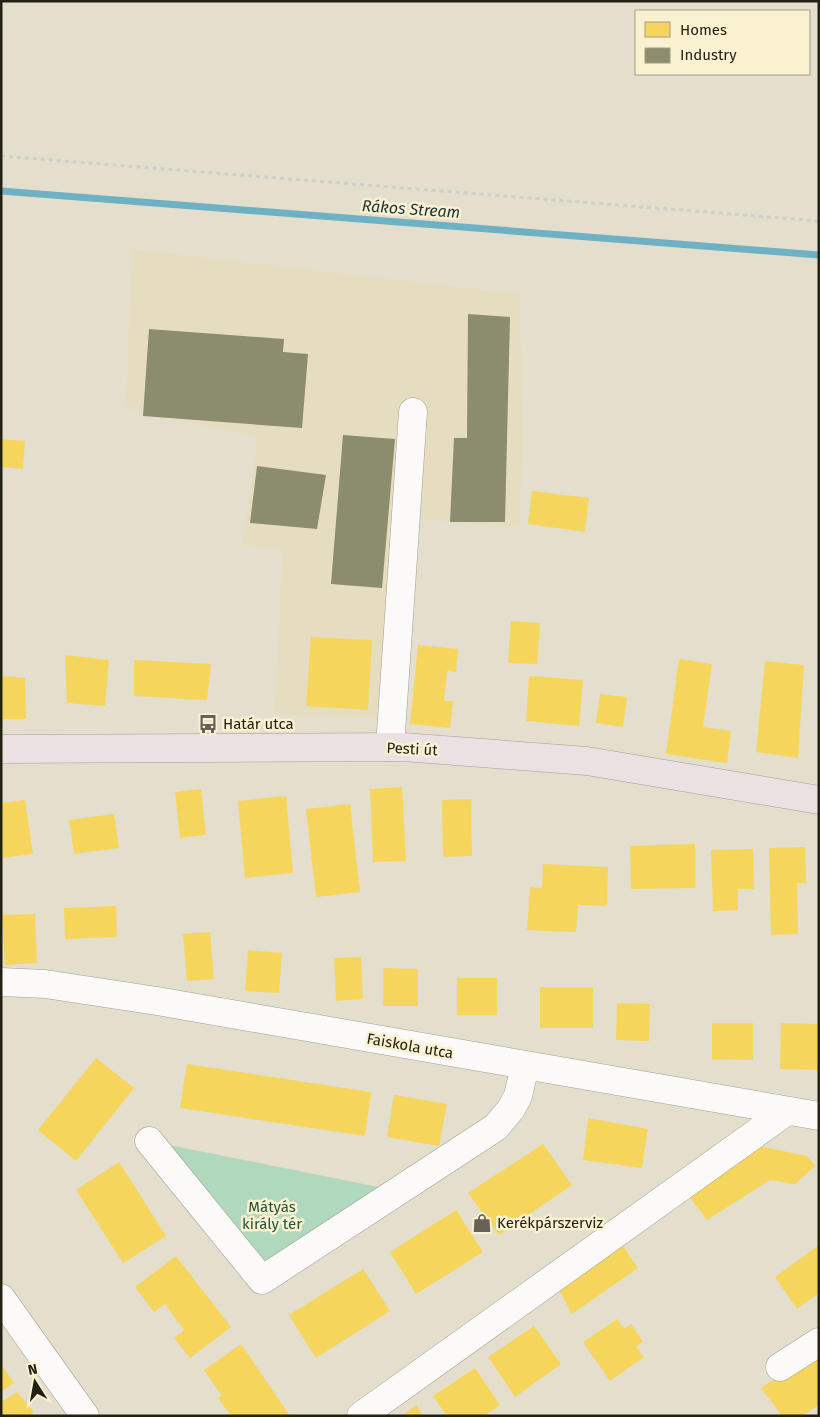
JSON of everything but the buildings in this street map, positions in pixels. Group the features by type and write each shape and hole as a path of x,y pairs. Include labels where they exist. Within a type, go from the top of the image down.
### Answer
{"main road":[{"name":"Pesti út","path":"1,749 390,747 587,761 819,800"}],"street":[{"path":"390,747 413,412"},
{"name":"Faiskola utca","path":"1,982 45,984 157,1001 819,1116"},
{"path":"149,1141 262,1280 496,1127 511,1109 518,1096 525,1066"},
{"path":"361,1416 787,1111"},
{"path":"1,1298 84,1416"},
{"path":"780,1367 819,1342"}],"path":[{"path":"1,156 819,222"}],"shaded area":[{"path":"132,249 520,294 523,449 519,527 412,519 404,719 274,714 283,549 242,545 258,437 124,408 127,380"}],"green space":[{"name":"Mátyás király tér","path":"149,1141 398,1191 262,1280"}],"waterway":[{"name":"Rákos Stream","path":"1,191 819,255"}],"place":[{"name":"Határ utca","path":"208,724"},
{"name":"Kerékpárszerviz","path":"482,1223"}]}
